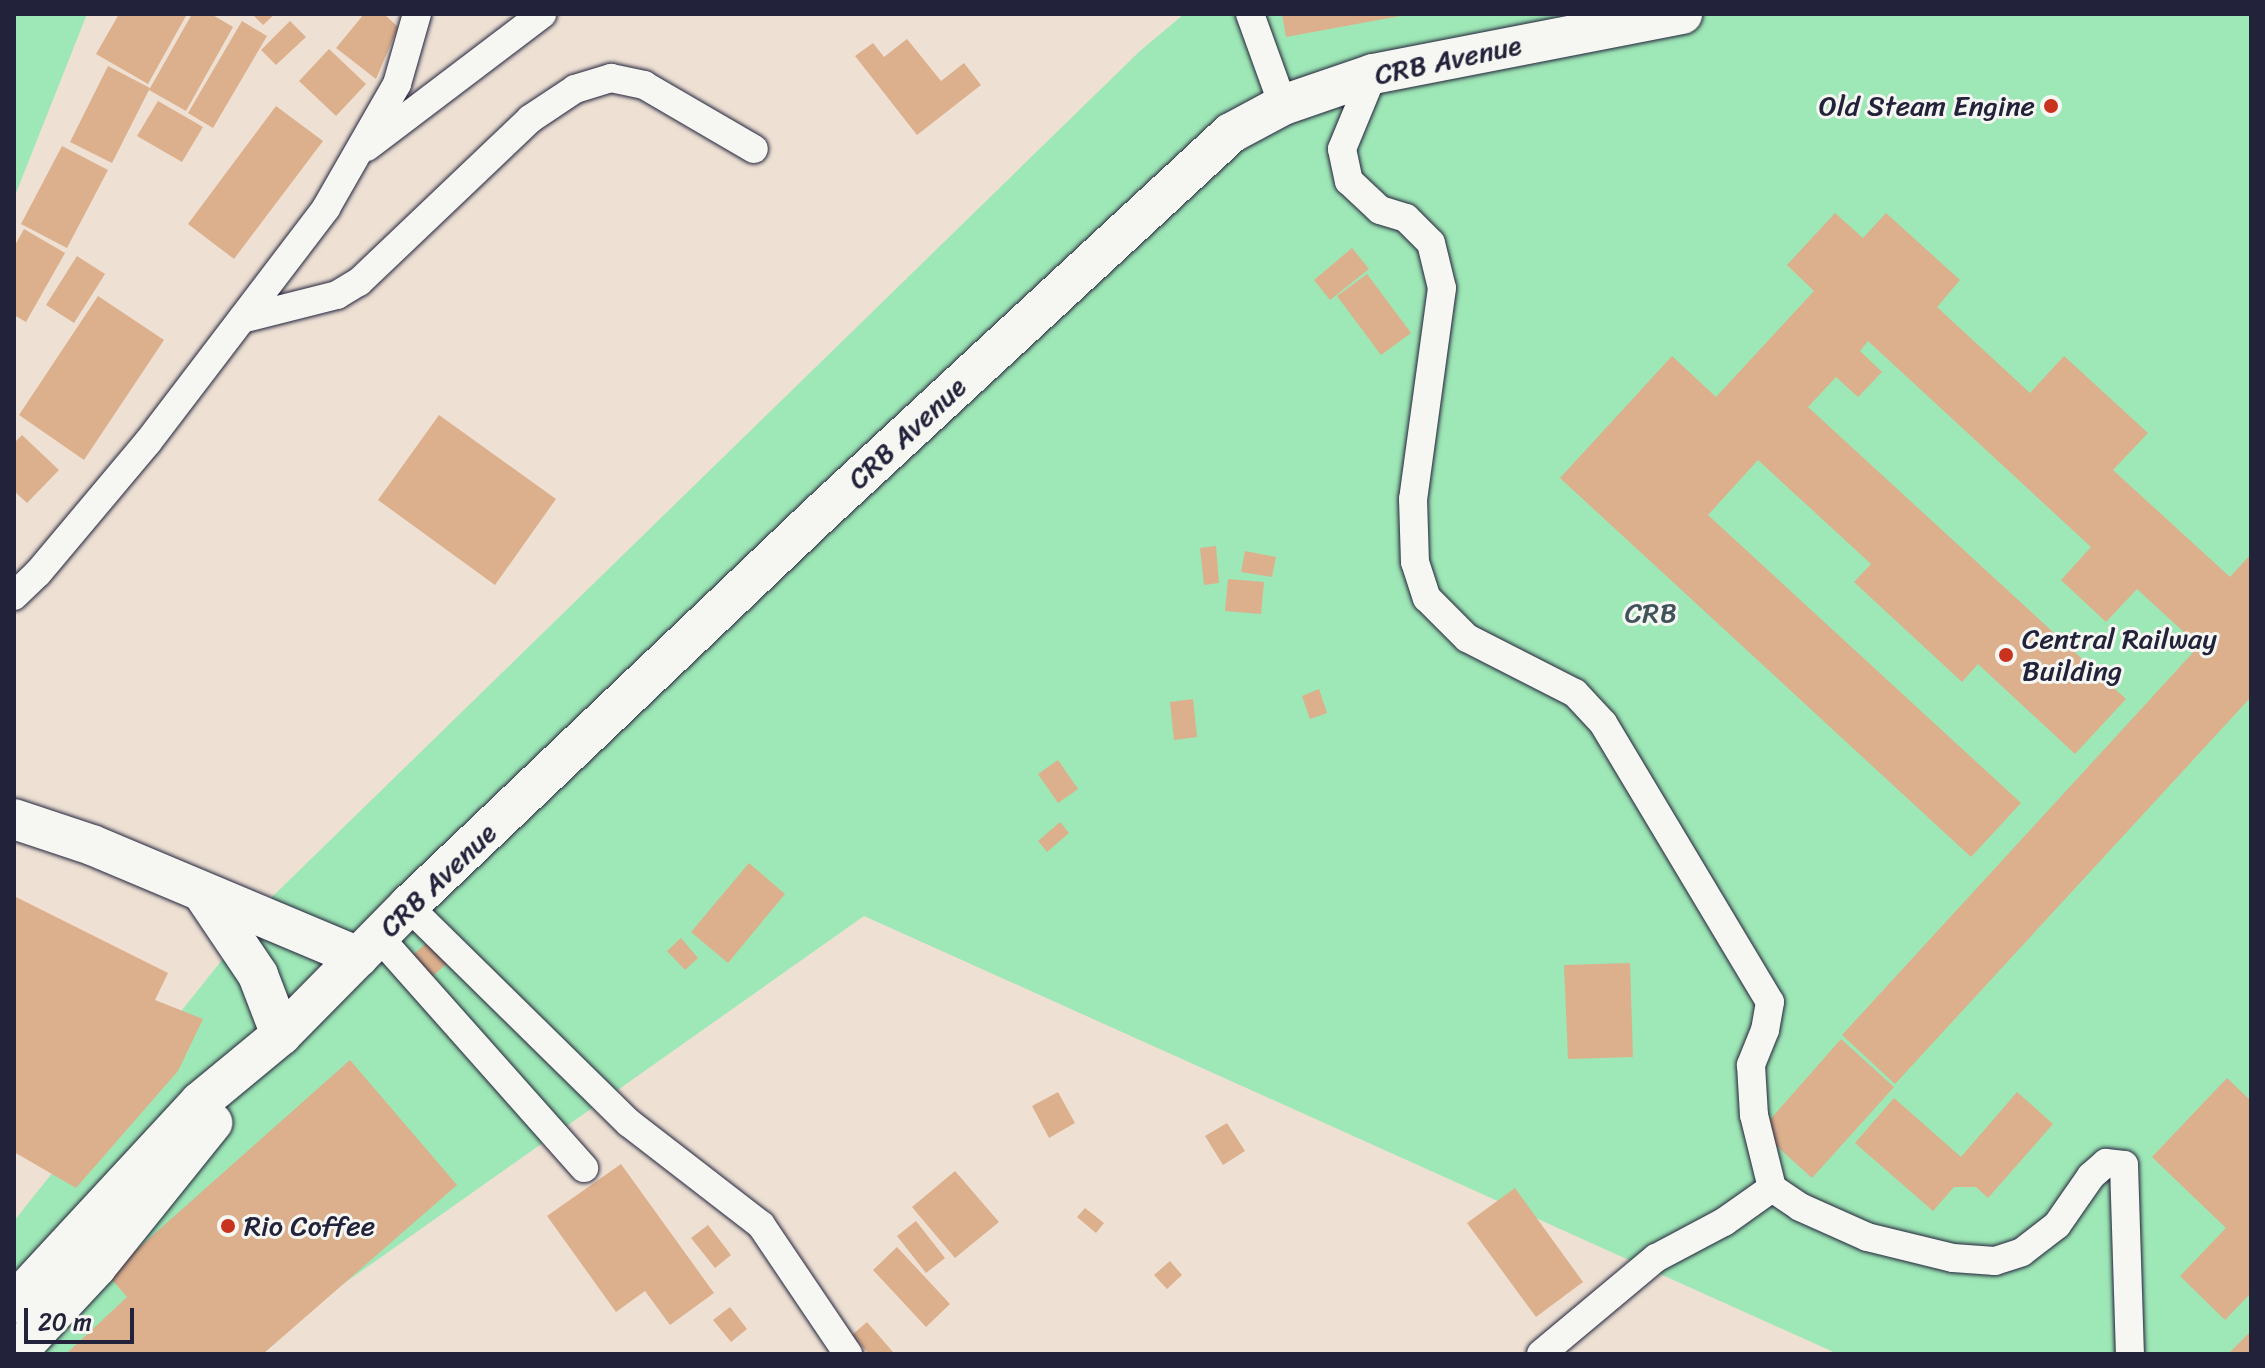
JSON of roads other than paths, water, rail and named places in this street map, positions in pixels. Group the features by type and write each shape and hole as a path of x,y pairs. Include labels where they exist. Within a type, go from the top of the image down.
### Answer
{"main road":[{"name":"CRB Avenue","path":"14,1303 200,1102 281,1035 372,952 408,906 1231,133 1283,105 1373,74 1682,14"},
{"path":"14,819 92,845 203,893 372,952"},
{"path":"203,893 258,975 281,1035"},
{"name":"CRB Avenue","path":"15,1354 97,1266 218,1116 248,1061"}],"street":[{"path":"14,596 38,573 148,442 326,208 397,84 417,14"},
{"path":"357,155 542,14"},
{"path":"1250,14 1283,105"},
{"path":"1373,74 1342,149 1349,181 1380,210 1406,218 1431,243 1442,288 1413,499 1415,562 1427,598 1467,638 1575,693 1603,723 1770,1002 1765,1030 1751,1065 1754,1115 1772,1188 1800,1207 1867,1237 1953,1258 1995,1261 2022,1252 2057,1225 2091,1176 2106,1163 2124,1165 2130,1354"},
{"path":"242,319 337,295 359,282 530,119 575,89 611,78 644,85 754,149"},
{"path":"408,906 629,1123 761,1225 848,1354"},
{"path":"372,952 584,1168"},
{"path":"1541,1354 1656,1258 1724,1222 1772,1188"}],"place":[{"name":"Old Steam Engine","path":"2051,106"},
{"name":"Central Railway Building","path":"2006,655"},
{"name":"Rio Coffee","path":"228,1226"}],"park label":[{"name":"CRB","path":"1651,613"}]}
